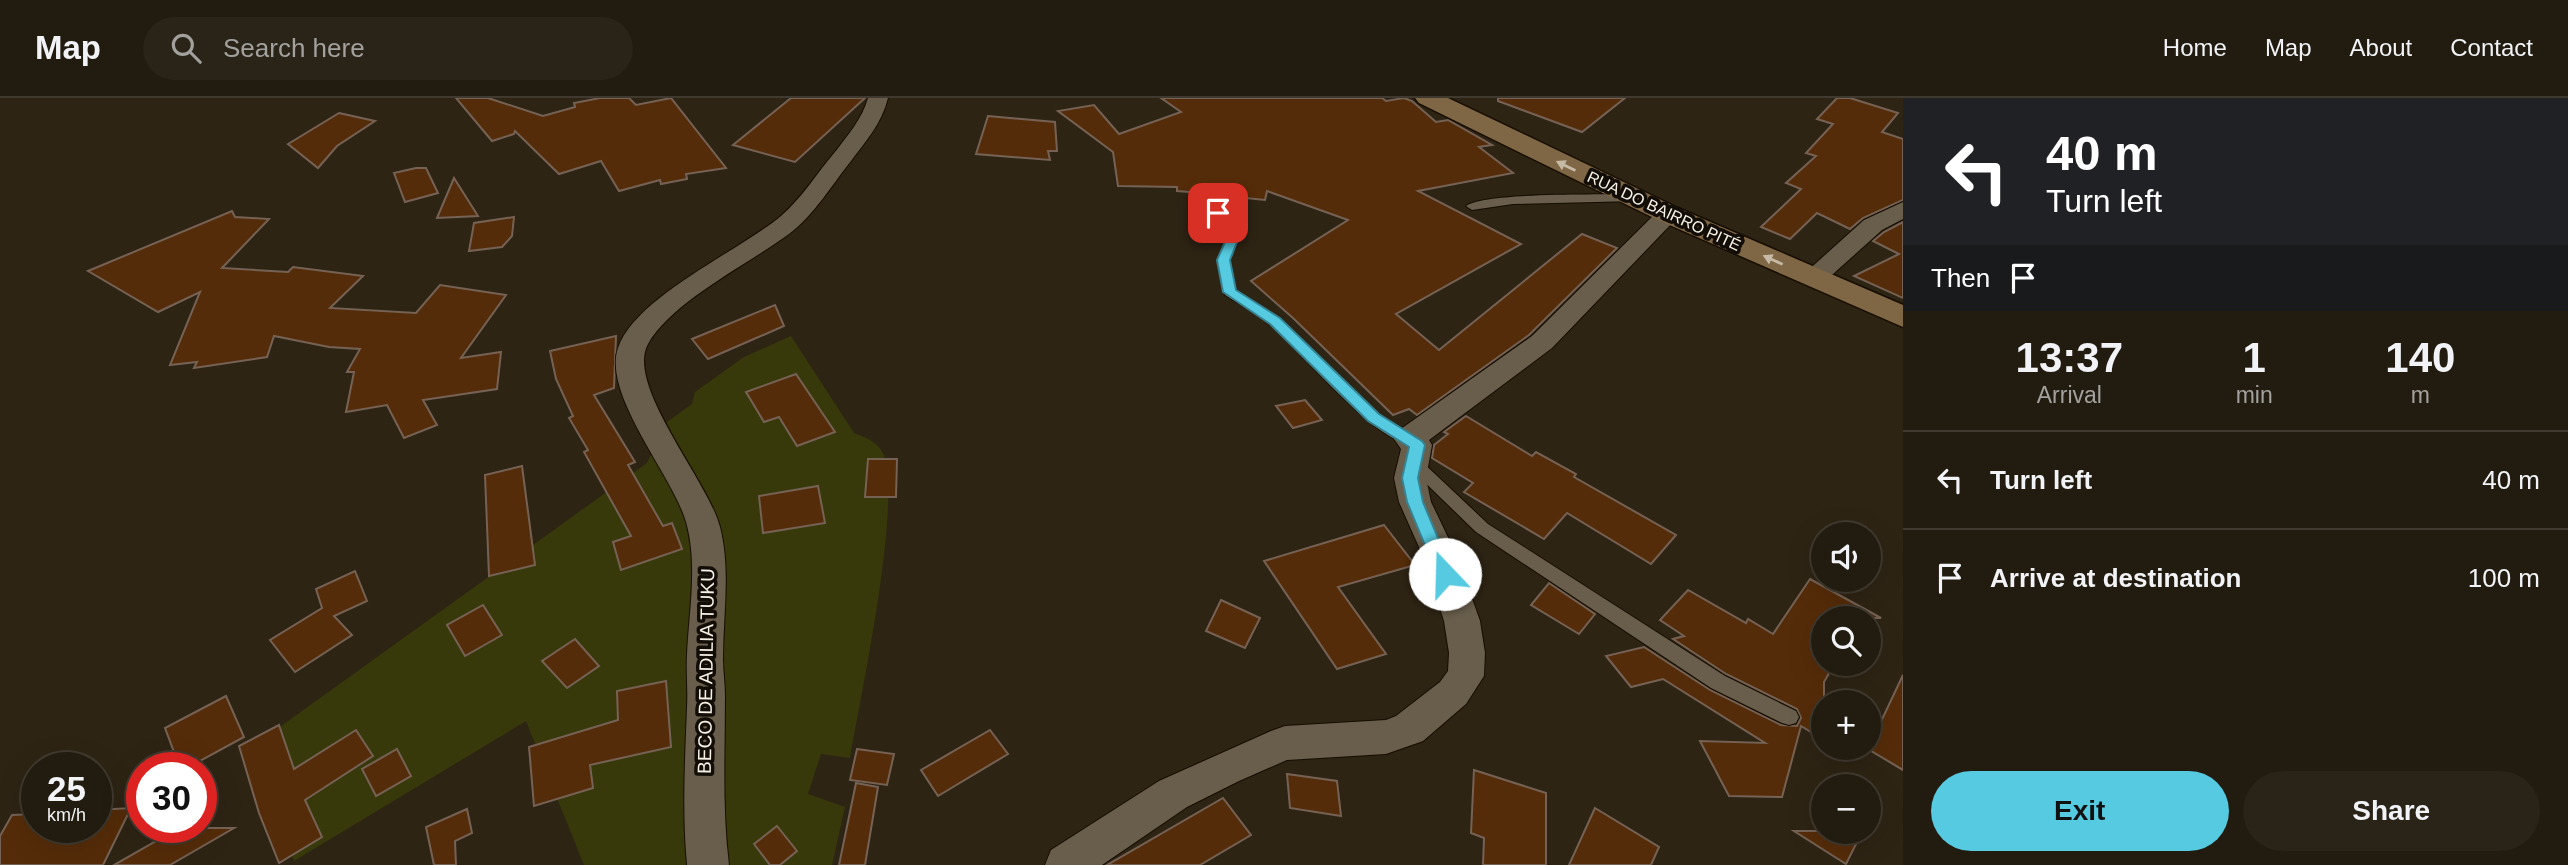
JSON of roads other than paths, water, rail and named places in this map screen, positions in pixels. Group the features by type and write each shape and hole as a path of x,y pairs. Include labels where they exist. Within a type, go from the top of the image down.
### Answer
{"main road":[{"name":"RUA DO BAIRRO PITÉ","path":"1428,98 1632,198 1903,317"}],"street":[{"name":"BECO DE ADILIA TUKU","path":"708,865 704,791 705,654 709,578 705,539 698,509 638,396 630,368 631,349 640,335 678,298 783,227 806,203 868,123 878,98"},
{"path":"1814,278 1873,225 1903,209"},
{"path":"1066,865 1173,794 1225,768 1284,743 1386,737 1409,730 1453,693 1466,676 1467,653 1462,621 1440,556 1415,502 1410,478 1411,450 1542,342 1668,214"}],"lane":[{"path":"1195,196 1202,197 1218,213 1231,242 1224,260 1230,292 1275,321 1373,418 1411,450 1482,528 1718,682 1789,718"},
{"path":"1472,206 1513,200 1632,198"}]}
